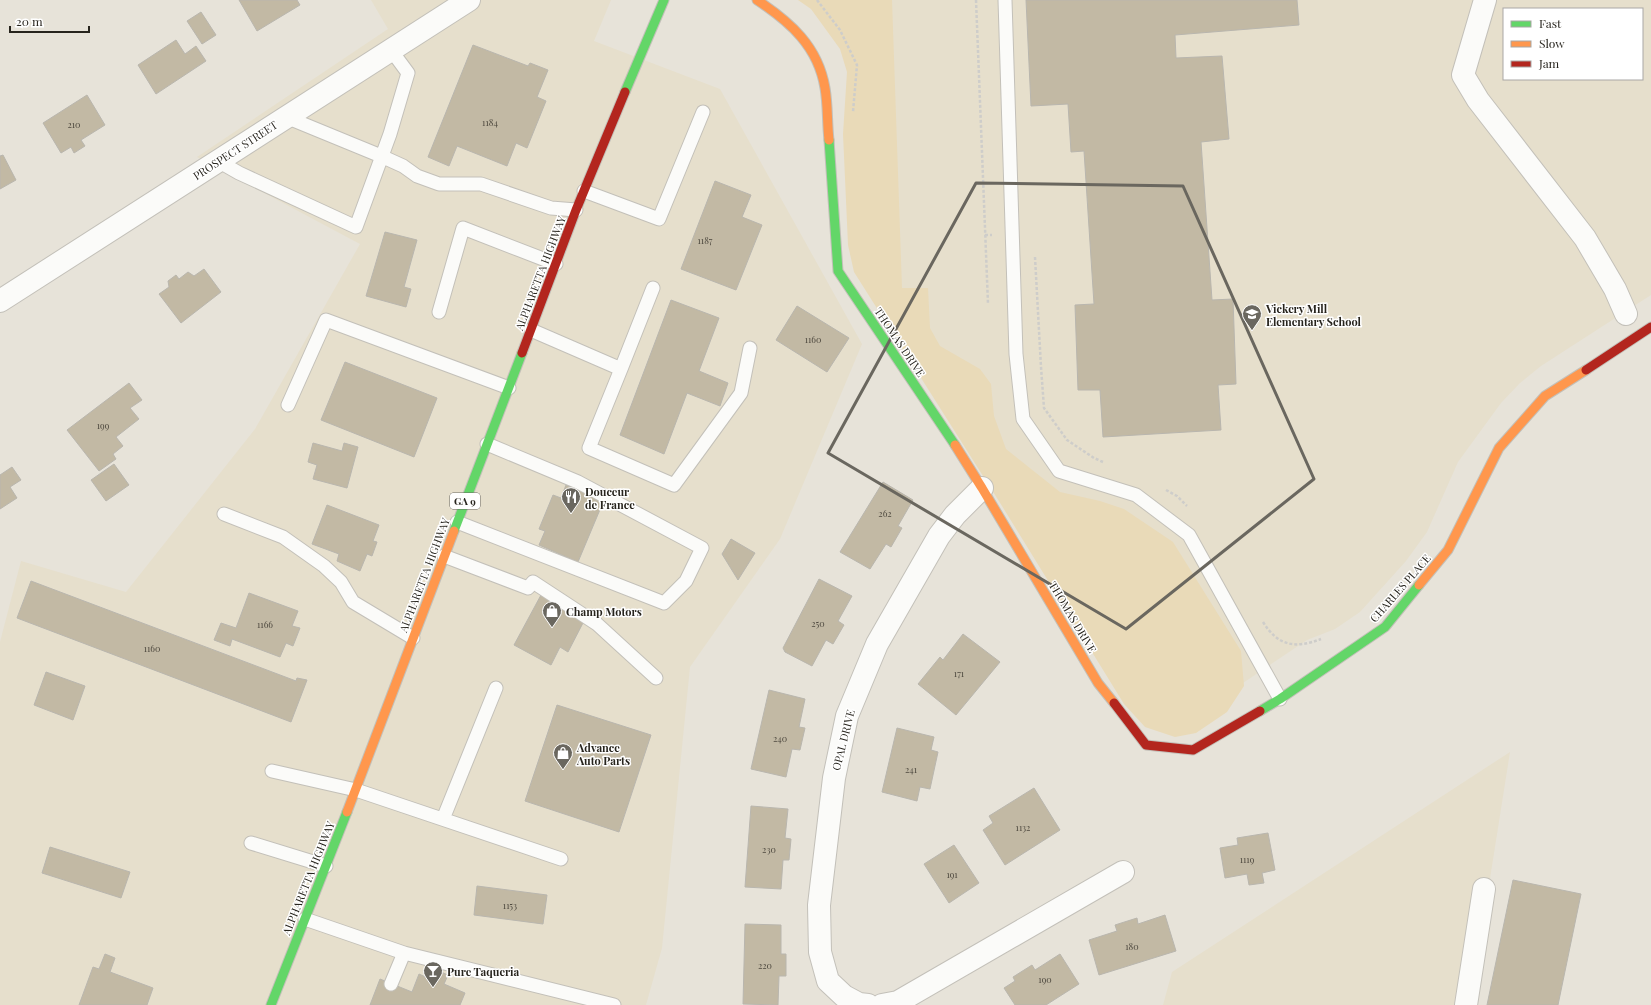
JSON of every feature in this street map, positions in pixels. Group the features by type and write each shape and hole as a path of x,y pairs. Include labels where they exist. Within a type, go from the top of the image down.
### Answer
{"main road":[{"name":"ALPHARETTA HIGHWAY","path":"271,1005 356,790 576,210 664,0"},
{"name":"THOMAS DRIVE","path":"757,0 782,16 802,35 821,68 825,88 838,271 933,411 982,488 1098,683"},
{"name":"CHARLES PLACE","path":"1098,683 1146,745 1193,750 1280,699 1385,627 1448,550 1499,448 1545,396 1651,327"}],"street":[{"name":"PROSPECT STREET","path":"0,301 469,0"},
{"path":"1485,0 1463,75 1478,100 1585,238 1615,289 1626,314"},
{"name":"OPAL DRIVE","path":"868,1005 859,1004 844,996 828,981 820,952 819,905 834,778 847,716 876,644 939,536 955,515 982,488"},
{"path":"882,1005 898,1002 1123,872"},
{"path":"1466,1005 1484,889"}],"lane":[{"path":"1005,0 1016,354 1023,419 1060,471 1136,495 1189,535 1280,699"},
{"path":"218,161 240,173 356,227 408,73 391,50"},
{"path":"584,191 659,219 703,112"},
{"path":"286,117 381,156 403,166 417,176 439,184 481,184 551,208 576,210"},
{"path":"439,312 463,228 556,264"},
{"path":"653,288 589,448 674,485 741,393 750,348"},
{"path":"288,405 326,320 509,388"},
{"path":"531,330 621,369"},
{"path":"457,522 664,604 686,582 702,548 578,482 487,444"},
{"path":"224,514 282,537 324,566 341,582 353,602 413,638"},
{"path":"444,556 528,588 533,582 597,624 656,678"},
{"path":"443,819 496,688"},
{"path":"272,771 356,790 561,859"},
{"path":"251,843 326,866"},
{"path":"305,919 404,953 614,1005"},
{"path":"391,984 404,953"}],"path":[{"path":"817,0 840,30 857,65 853,118"},
{"path":"976,0 988,304"},
{"path":"985,235 1012,235"},
{"path":"1035,249 1040,367 1044,408 1067,440 1094,458 1107,463"},
{"path":"1164,490 1177,496 1191,510"},
{"path":"1259,617 1270,634 1282,642 1306,645 1327,637"}],"highlighted area":[{"path":"976,183 1183,186 1314,479 1126,629 828,453"}],"shaded area":[{"path":"371,0 611,0 594,41 720,89 862,344 780,539 690,667 662,948 646,1005 0,1005 0,642 21,561 126,592 255,429 360,244 197,157 388,29"},
{"path":"798,0 892,0 902,288 928,288 930,328 940,346 980,369 991,384 994,416 1006,449 1060,492 1100,501 1124,509 1173,542 1241,651 1244,686 1227,712 1196,733 1175,737 1145,727 1124,704 1002,506 854,272 848,245 843,134 847,72 840,49 811,9"},
{"name":"Vickery Mill Elementary School","path":"820,0 1651,0 1651,295 1541,366 1520,383 1501,403 1458,462 1427,532 1406,561 1360,612 1335,629 1307,640 1228,693 1182,720 861,257 860,67"},
{"path":"1510,752 1470,1005 1163,1005 1172,972"}],"building":[{"path":"239,0 297,0 300,5 257,31"},
{"path":"1026,0 1297,0 1299,25 1175,35 1176,58 1222,56 1229,139 1201,142 1212,300 1233,299 1236,384 1218,385 1221,430 1103,437 1100,390 1078,390 1075,305 1094,304 1084,151 1071,152 1068,104 1031,106"},
{"path":"201,12 216,35 202,44 187,21"},
{"path":"176,40 185,54 196,46 206,61 156,94 138,65"},
{"path":"473,45 528,66 530,63 548,70 537,97 546,101 527,148 516,143 507,166 457,146 449,166 428,157"},
{"path":"87,95 105,125 81,140 85,146 74,153 71,147 61,153 43,123"},
{"path":"3,155 16,180 0,189 0,156"},
{"path":"715,181 751,195 742,217 762,225 736,290 681,269"},
{"path":"385,232 417,240 404,287 411,289 406,307 366,296"},
{"path":"204,269 221,292 181,323 159,294 169,287 168,281 176,275 179,279 188,272 194,276"},
{"path":"671,300 719,318 699,371 728,383 720,406 687,393 664,454 620,435"},
{"path":"797,306 849,338 827,372 776,340"},
{"path":"345,362 437,398 414,457 321,420"},
{"path":"129,383 142,400 130,408 139,419 116,437 123,446 113,454 116,459 99,471 67,430"},
{"path":"313,443 342,451 344,443 358,447 347,488 313,479 317,465 308,462"},
{"path":"114,464 129,485 106,501 91,480"},
{"path":"12,467 21,480 10,487 17,498 0,509 0,475"},
{"path":"883,482 913,500 898,526 902,528 891,547 886,544 870,569 840,552"},
{"name":"Douceur de France","path":"566,485 604,500 578,562 539,545 545,531 539,529 553,495 561,498"},
{"path":"327,505 379,525 373,541 377,542 372,556 367,554 360,571 337,561 339,554 312,544"},
{"path":"731,539 755,553 738,580 722,554"},
{"path":"819,579 852,596 838,621 844,625 833,644 826,640 812,666 785,652 783,648"},
{"path":"31,581 296,681 297,678 307,680 291,722 17,618"},
{"path":"249,593 298,611 292,626 300,628 293,646 286,643 280,657 232,639 230,646 214,640 221,623 236,628"},
{"path":"541,595 585,619 568,652 560,647 551,665 514,645"},
{"path":"963,634 1000,662 956,715 918,684 940,657 943,660"},
{"path":"46,672 85,686 73,720 34,705"},
{"path":"769,690 805,699 799,727 805,728 800,750 792,749 786,777 751,769"},
{"path":"557,705 651,735 619,832 525,801"},
{"path":"897,728 934,737 931,750 938,752 930,789 920,787 917,801 882,792"},
{"path":"1034,788 1060,830 1005,865 983,830 993,823 989,816"},
{"path":"751,806 788,809 785,838 791,839 789,860 783,860 781,889 745,887"},
{"path":"1268,833 1275,870 1262,873 1264,883 1249,885 1247,874 1225,878 1220,848 1238,845 1237,838"},
{"path":"954,845 979,883 949,903 924,864"},
{"path":"50,847 130,872 121,898 42,873"},
{"path":"1513,880 1581,894 1558,1005 1487,1005"},
{"path":"477,886 547,895 543,924 474,915"},
{"path":"1165,915 1176,951 1099,975 1089,940 1117,931 1115,925 1137,918 1138,924"},
{"path":"745,924 781,925 781,954 786,954 786,976 779,976 778,1005 743,1004"},
{"path":"105,954 115,958 110,972 153,988 147,1005 79,1005 93,967 99,969"},
{"path":"1060,954 1079,984 1046,1005 1015,1005 1004,988 1015,981 1013,977 1032,965 1035,970"},
{"name":"Pure Taqueria","path":"434,969 448,975 444,984 465,993 460,1005 370,1005 380,979 412,992 419,974 430,979"}],"traffic: fast":[{"path":"625,92 664,0"},
{"path":"829,140 838,271 955,445"},
{"path":"454,531 522,353"},
{"path":"1260,711 1385,627 1419,585"},
{"path":"271,1005 347,812"}],"traffic: slow":[{"path":"757,0 781,17 801,36 816,60 825,88 829,140"},
{"path":"1419,585 1448,550 1499,448 1545,396 1586,370"},
{"path":"955,445 1098,683 1114,703"},
{"path":"347,812 454,531"}],"traffic: jam":[{"path":"522,353 576,210 625,92"},
{"path":"1586,370 1651,327"},
{"path":"1114,703 1146,745 1193,750 1260,711"}],"place":[{"name":"Vickery Mill Elementary School","path":"1252,331"},
{"name":"Douceur de France","path":"571,514"},
{"name":"Champ Motors","path":"552,628"},
{"name":"Advance Auto Parts","path":"563,770"},
{"name":"Pure Taqueria","path":"433,988"}]}
